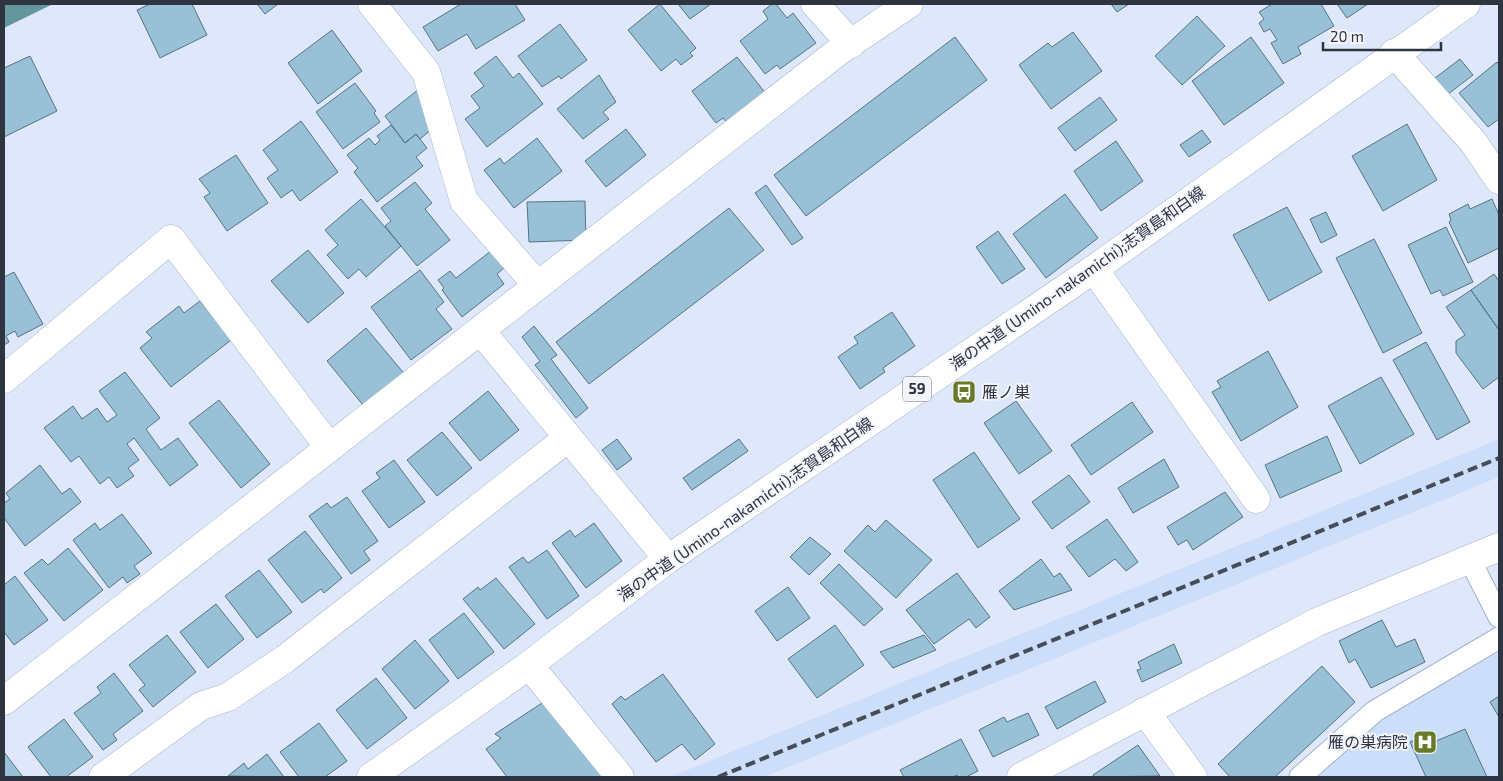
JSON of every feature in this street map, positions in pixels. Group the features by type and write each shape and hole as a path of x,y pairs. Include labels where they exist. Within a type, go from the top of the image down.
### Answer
{"street":[{"path":"372,4 426,72 464,201 537,285"},
{"path":"815,4 851,44"},
{"path":"4,701 537,285 851,44 909,4"},
{"name":"海の中道 (Umino-nakamichi);志賀島和白線","path":"370,777 529,665 668,559 1094,269 1394,53 1466,4"},
{"path":"1394,53 1474,143 1499,180"},
{"path":"4,379 171,238 329,447"},
{"path":"1094,269 1256,499"},
{"path":"480,330 668,559"},
{"path":"103,777 201,706 228,697 285,658 568,438"},
{"path":"1021,777 1317,622 1499,547"},
{"path":"529,665 620,777"},
{"path":"1145,711 1193,777"}],"lane":[{"path":"1469,558 1499,617"},
{"path":"1300,777 1375,711 1499,638"}],"shaded area":[{"path":"4,4 53,4 4,28"},
{"path":"1499,439 1499,477 764,777 670,777"},
{"name":"雁の巣病院","path":"1499,653 1499,777 1313,777 1387,706"}],"building":[{"path":"150,4 192,4 207,35 160,58 137,10"},
{"path":"257,4 278,4 265,14"},
{"path":"461,4 515,4 525,20 476,49 467,34 438,51 423,27"},
{"path":"660,4 696,48 690,53 693,56 681,65 676,59 661,71 628,30"},
{"path":"678,4 711,4 690,19"},
{"path":"772,4 776,4 787,18 793,13 816,43 780,69 777,65 765,74 740,41 768,19 763,11"},
{"path":"1111,4 1129,4 1117,12"},
{"path":"1272,4 1321,4 1334,26 1298,47 1301,54 1283,64 1271,43 1277,40 1270,29 1264,32 1259,23 1264,19 1259,12"},
{"path":"1337,4 1368,4 1347,18"},
{"path":"1197,16 1225,46 1182,85 1155,56"},
{"path":"560,24 587,60 561,79 559,76 542,87 518,56"},
{"path":"332,30 362,71 318,104 288,63"},
{"path":"1073,32 1102,71 1051,109 1019,65 1048,43 1052,47"},
{"path":"955,37 987,80 806,216 774,175"},
{"path":"1251,37 1284,83 1224,125 1192,81"},
{"path":"30,56 57,111 4,137 4,68"},
{"path":"496,56 513,78 519,73 543,104 487,147 465,119 480,108 471,96 484,86 474,73"},
{"path":"737,57 767,95 729,125 723,118 716,123 692,91"},
{"path":"1460,59 1473,75 1447,95 1435,78"},
{"path":"1497,62 1499,65 1499,119 1488,127 1459,93"},
{"path":"599,75 616,102 603,112 609,119 583,139 557,109"},
{"path":"355,83 376,111 374,113 380,122 343,149 316,112"},
{"path":"419,89 432,129 420,139 416,134 405,143 385,116"},
{"path":"1100,97 1117,120 1075,151 1058,128"},
{"path":"301,121 338,172 300,201 292,190 281,198 267,178 278,170 263,150"},
{"path":"1407,124 1437,180 1383,211 1352,156"},
{"path":"391,125 405,143 416,134 427,148 416,157 423,166 377,202 354,172 358,168 347,155 369,138 375,145 380,140 377,136"},
{"path":"626,129 646,155 606,187 585,161"},
{"path":"1202,130 1211,142 1189,157 1180,145"},
{"path":"537,138 562,171 514,208 484,170 500,158 504,164"},
{"path":"1116,141 1143,181 1101,211 1074,171"},
{"path":"236,155 268,203 227,231 204,197 210,193 199,179"},
{"path":"415,182 432,203 425,209 450,240 417,266 385,226 391,221 381,208"},
{"path":"766,185 803,238 792,245 755,193"},
{"path":"1065,194 1098,238 1046,278 1013,234"},
{"path":"361,199 401,246 366,277 359,269 348,279 327,255 338,245 325,230"},
{"path":"1492,199 1499,215 1499,248 1468,263 1449,222 1451,220 1449,214 1468,204 1470,209"},
{"path":"585,201 586,240 529,242 527,202"},
{"path":"1287,207 1322,272 1269,301 1233,235"},
{"path":"729,208 764,250 589,384 556,342"},
{"path":"1326,212 1337,235 1321,243 1310,219"},
{"path":"1446,227 1473,282 1443,296 1440,290 1431,294 1408,245"},
{"path":"998,231 1025,269 1002,284 976,247"},
{"path":"1374,239 1422,333 1383,353 1336,258"},
{"path":"308,250 344,293 308,323 271,281"},
{"path":"491,251 504,268 497,274 504,284 462,317 442,290 444,288 438,280 450,271 456,278"},
{"path":"420,270 444,302 436,309 452,329 411,360 371,307"},
{"path":"14,272 43,324 18,337 15,331 6,336 9,342 4,345 4,277"},
{"path":"1494,274 1499,281 1499,330 1471,290"},
{"path":"1471,290 1499,330 1499,377 1483,389 1456,353 1456,341 1465,335 1446,307"},
{"path":"200,301 231,340 171,387 140,348 152,338 146,332 179,306 184,313"},
{"path":"892,312 915,346 883,368 885,372 860,389 838,357 858,343 854,337"},
{"path":"534,326 557,355 551,359 588,408 576,418 535,365 540,361 522,337"},
{"path":"366,328 407,377 367,410 327,361"},
{"path":"1426,342 1470,422 1437,440 1393,360"},
{"path":"1268,351 1298,407 1241,441 1212,392 1221,387 1217,381"},
{"path":"125,372 160,418 146,429 161,450 178,438 198,465 170,486 134,438 127,444 139,460 128,468 134,476 117,488 109,477 100,484 79,456 71,462 44,428 73,406 82,419 97,408 107,422 117,415 99,391"},
{"path":"1381,377 1414,434 1360,464 1328,406"},
{"path":"488,391 519,430 480,461 449,423"},
{"path":"219,400 270,464 241,488 189,423"},
{"path":"1016,401 1052,451 1019,474 984,423"},
{"path":"1132,402 1153,432 1091,475 1071,445"},
{"path":"442,432 472,468 437,496 407,460"},
{"path":"1327,436 1342,471 1280,498 1265,465"},
{"path":"617,439 632,459 617,470 602,450"},
{"path":"739,439 748,451 692,490 683,478"},
{"path":"974,452 1020,519 978,548 933,480"},
{"path":"1164,459 1179,487 1133,513 1118,488"},
{"path":"394,460 425,502 389,528 362,491 380,478 376,473"},
{"path":"40,465 62,494 70,488 81,502 25,546 4,518 4,503 10,499 6,493"},
{"path":"1069,475 1090,502 1052,529 1032,502"},
{"path":"1225,492 1243,517 1193,550 1187,540 1178,545 1167,527"},
{"path":"347,497 378,541 364,551 370,560 351,574 309,516 327,503 331,508"},
{"path":"122,514 152,553 134,566 140,574 127,583 123,577 109,588 73,540 95,523 100,530"},
{"path":"1107,519 1138,562 1126,571 1115,559 1089,577 1066,547"},
{"path":"886,520 932,560 896,598 844,551 868,525 875,532"},
{"path":"594,523 622,561 586,588 552,543 570,530 575,537"},
{"path":"305,531 342,578 324,593 321,589 302,603 268,560"},
{"path":"810,537 831,554 809,575 790,557"},
{"path":"68,548 103,590 64,621 24,573 42,559 48,565"},
{"path":"547,550 579,596 547,619 509,567 523,557 528,563"},
{"path":"1041,559 1054,577 1060,573 1072,590 1014,610 999,591"},
{"path":"839,564 883,609 864,626 820,583"},
{"path":"259,570 292,612 257,638 225,596"},
{"path":"957,573 990,617 976,628 969,619 934,644 906,610"},
{"path":"15,576 48,620 14,645 4,632 4,585"},
{"path":"496,578 535,624 504,649 463,599 478,587 480,590"},
{"path":"788,587 810,618 777,641 755,611"},
{"path":"216,604 244,639 208,668 180,632"},
{"path":"464,613 494,652 458,679 429,640"},
{"path":"1382,620 1396,647 1415,639 1425,662 1371,688 1355,659 1349,663 1339,641"},
{"path":"835,625 864,665 817,698 788,659"},
{"path":"167,635 196,672 153,707 139,690 145,685 129,665"},
{"path":"924,635 936,650 893,668 880,652"},
{"path":"415,640 449,681 415,709 382,669"},
{"path":"1174,644 1182,663 1142,682 1137,670 1141,669 1138,662"},
{"path":"1322,666 1355,702 1275,777 1230,777 1218,764"},
{"path":"114,673 143,711 113,734 117,740 103,750 74,713 101,693 97,687"},
{"path":"663,674 715,744 695,760 682,744 656,762 612,704 621,696 625,700"},
{"path":"376,678 407,718 367,749 336,710"},
{"path":"1095,681 1106,702 1057,729 1045,707"},
{"path":"1499,696 1499,717 1490,702"},
{"path":"545,701 603,777 507,777 486,749 501,738 495,734"},
{"path":"1028,713 1039,735 993,757 979,730 1004,717 1007,722"},
{"path":"64,719 93,757 66,777 51,777 28,747"},
{"path":"319,723 347,761 325,777 299,777 280,752"},
{"path":"1465,729 1487,777 1426,777 1410,742 1432,733 1436,741"},
{"path":"961,739 978,771 966,777 958,777 957,775 953,777 904,777 900,770"},
{"path":"1138,745 1160,776 1095,777 1093,775"},
{"path":"4,752 23,777 4,777"},
{"path":"267,754 284,777 228,776 244,763 248,769"}],"railway":[{"path":"718,777 1499,458"}],"place":[{"name":"雁ノ巣","path":"964,392"},
{"name":"雁の巣病院","path":"1425,742"}]}
